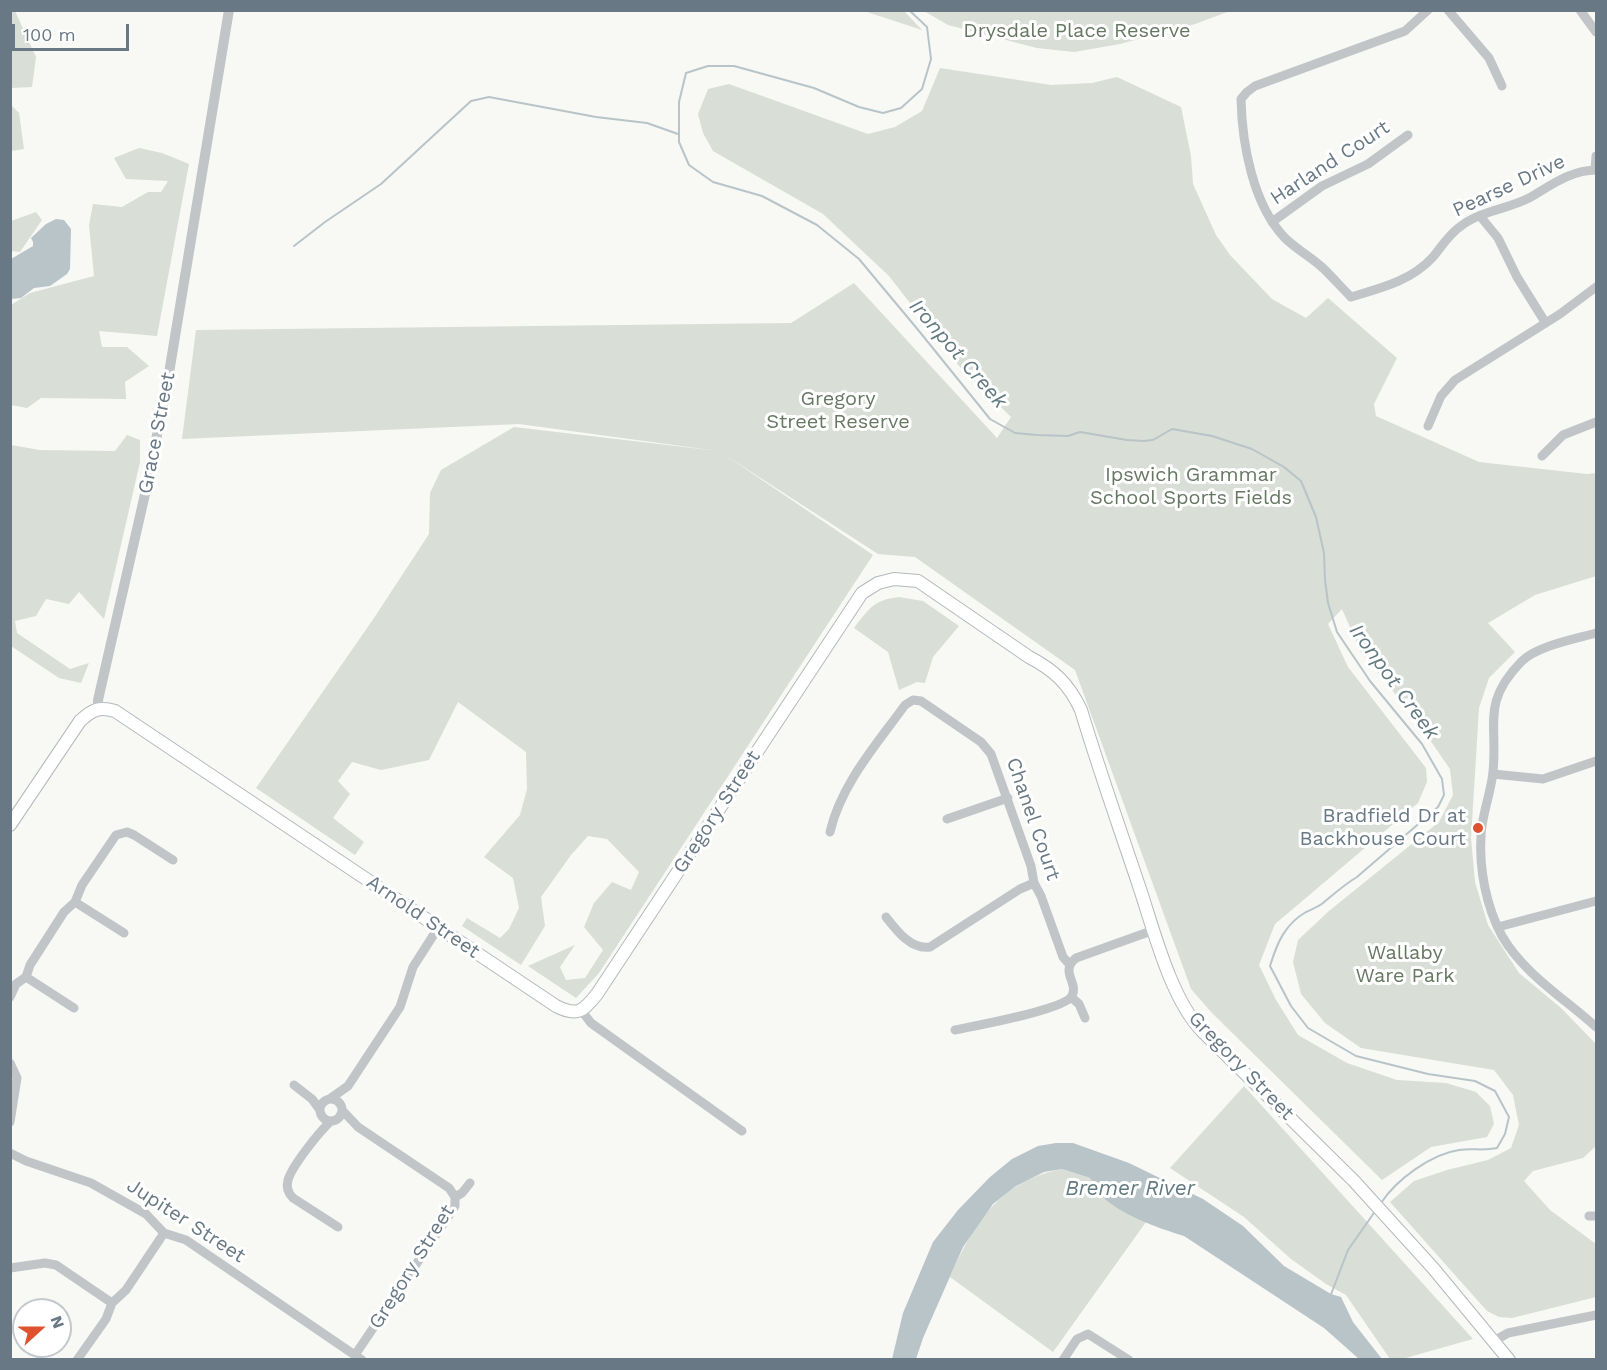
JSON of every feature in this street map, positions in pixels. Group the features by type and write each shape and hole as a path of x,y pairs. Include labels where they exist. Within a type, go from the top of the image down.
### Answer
{"main road":[{"name":"Gregory Street","path":"581,1010 597,994 851,611 872,592 889,586 908,585 932,592 1029,657 1063,689 1071,700 1091,743 1176,992 1193,1022 1354,1180 1509,1359"},
{"path":"10,825 75,728 92,710 98,708"},
{"name":"Arnold Street","path":"98,708 115,711 556,1006 571,1012 581,1010"}],"street":[{"name":"Grace Street","path":"98,708 148,482 168,379 229,10"},
{"path":"1272,222 1263,206 1251,170 1241,99 1255,86 1405,31 1428,10"},
{"path":"1448,10 1489,58 1502,86"},
{"path":"1580,10 1596,32"},
{"name":"Harland Court","path":"1272,222 1322,186 1368,164 1408,135"},
{"path":"1596,156 1596,170"},
{"name":"Pearse Drive","path":"1272,222 1286,239 1325,269 1351,297 1398,283 1432,259 1449,236 1461,225 1526,199 1559,180 1579,172 1596,170"},
{"path":"1480,216 1498,238 1517,277 1545,322"},
{"path":"1428,426 1441,396 1455,380 1560,314 1596,287"},
{"path":"1542,456 1563,435 1596,422"},
{"path":"1596,633 1540,650 1524,659 1503,684 1495,702 1492,720 1493,774 1481,835 1483,880 1490,911 1498,927 1515,955 1596,1027"},
{"name":"Chanel Court","path":"830,832 835,812 860,767 904,705 913,700 921,701 985,745 994,759 1031,866 1034,883 1063,957 1070,965"},
{"path":"1493,774 1543,780 1596,761"},
{"path":"947,819 1008,798"},
{"path":"10,997 16,984 26,977 30,965 64,912 75,902 82,885 112,839 120,832 134,835 173,860"},
{"path":"886,917 900,934 912,943 925,948 930,947 1020,889 1034,883"},
{"path":"1498,927 1596,901"},
{"path":"75,902 124,933"},
{"path":"338,1227 293,1198 287,1182 315,1138 340,1117 348,1086 400,1007 412,967 438,928"},
{"path":"954,1030 1063,1004 1071,997 1074,988 1070,976 1070,965 1076,958 1154,930"},
{"path":"26,977 74,1008"},
{"path":"1071,997 1079,1004 1084,1018"},
{"path":"581,1010 591,1023 742,1131"},
{"path":"10,1063 17,1078 10,1122"},
{"path":"294,1085 306,1094 321,1113 333,1121 358,1127"},
{"path":"315,1138 322,1103 348,1086"},
{"path":"306,1094 338,1101 358,1127 449,1188 455,1197"},
{"name":"Jupiter Street","path":"10,1153 26,1161 68,1174 114,1195 146,1214 164,1233 186,1240 359,1357"},
{"name":"Gregory Street","path":"359,1357 455,1206 455,1197 462,1193 470,1183"},
{"path":"77,1359 106,1320 112,1303 126,1290 164,1233"},
{"path":"10,1268 45,1263 56,1265 112,1303"},
{"path":"1494,1341 1508,1333 1596,1315"},
{"path":"1063,1359 1077,1339 1085,1334 1094,1336 1129,1359"}],"green space":[{"path":"10,11 15,11 36,57 32,87 11,88"},
{"path":"864,11 904,11 922,30"},
{"name":"Drysdale Place Reserve","path":"924,11 1230,11 1195,24 1120,44 1074,52 1037,48 948,25"},
{"path":"940,68 1051,85 1092,83 1117,77 1181,107 1191,156 1193,184 1216,235 1230,255 1272,299 1306,318 1328,298 1397,358 1374,404 1376,416 1479,462 1587,474 1596,473 1596,576 1535,595 1488,623 1515,652 1489,678 1479,708 1471,838 1475,882 1488,925 1519,973 1561,1008 1596,1044 1596,1146 1583,1158 1533,1171 1524,1181 1550,1210 1596,1244 1596,1297 1512,1318 1499,1317 1487,1311 1390,1202 1414,1181 1488,1160 1511,1148 1519,1125 1513,1095 1494,1070 1361,1048 1325,1023 1301,994 1293,962 1298,940 1329,911 1439,822 1453,795 1450,769 1414,717 1361,652 1342,609 1328,624 1348,667 1426,768 1427,782 1418,803 1275,924 1259,965 1276,1000 1298,1035 1347,1063 1397,1080 1446,1083 1476,1092 1490,1106 1494,1124 1487,1137 1431,1147 1382,1180 1212,1013 1191,989 1075,670 915,557 878,554 725,455 873,555 599,973 576,998 528,966 575,945 560,967 566,980 585,978 603,950 584,927 594,903 612,882 631,890 639,872 607,839 588,836 571,855 541,897 545,926 521,965 462,926 467,918 500,938 509,929 519,908 513,878 484,857 520,815 527,789 526,752 458,702 429,760 381,770 352,762 338,781 350,794 333,818 364,842 355,855 256,788 374,618 429,534 430,493 441,470 514,427 718,451 519,424 182,439 196,330 791,323 854,283 997,438 1011,417 959,366 889,276 823,214 713,151 703,133 698,114 708,89 729,84 868,134 895,127 922,111"},
{"path":"11,105 19,113 24,149 11,151"},
{"path":"139,148 162,153 189,164 157,336 99,331 102,347 127,347 149,366 125,382 126,399 41,398 27,408 11,405 11,305 30,293 94,276 89,225 93,204 122,207 148,192 161,192 168,181 126,179 114,158"},
{"path":"36,212 42,220 20,252 11,251 11,221"},
{"path":"127,435 140,440 140,462 104,619 79,592 69,604 46,599 36,616 15,621 17,633 70,669 89,663 81,683 59,678 11,646 11,445 40,450 115,451"},
{"path":"899,597 923,601 959,626 933,657 925,683 917,682 899,690 888,652 854,628 872,606 883,600"},
{"path":"1244,1086 1473,1339 1402,1359 1390,1359 1346,1295 1291,1259 1244,1217 1170,1168"},
{"path":"1062,1169 1090,1178 1114,1205 1146,1222 1053,1352 950,1277 969,1239 992,1207 1022,1183"}],"water":[{"path":"56,219 64,220 71,229 70,269 67,274 50,286 34,288 21,298 11,299 11,259 33,246 31,238 46,224"},
{"name":"Bremer River","path":"1073,1143 1129,1163 1203,1199 1243,1226 1284,1266 1331,1294 1341,1297 1353,1322 1382,1359 1359,1359 1324,1328 1184,1236 1117,1208 1100,1194 1090,1178 1062,1169 1044,1172 1016,1186 993,1204 963,1247 916,1359 892,1359 903,1313 933,1242 958,1210 990,1177 1012,1159 1038,1146"}],"waterway":[{"name":"Ironpot Creek","path":"909,10 927,27 931,59 922,89 901,108 883,113 859,107 814,88 734,66 708,66 686,73 679,102 679,142 689,165 713,182 762,196 817,225 859,259 990,419 1015,433 1068,436 1080,432 1144,441 1153,440 1172,429 1212,436 1252,449 1284,467 1301,481 1316,517 1324,553 1328,603 1337,632 1370,681 1422,744 1442,779 1444,795 1438,807 1357,877 1292,922 1279,942 1270,966 1291,1006 1308,1028 1356,1056 1428,1074 1475,1081 1495,1091 1509,1117 1505,1134 1497,1148 1448,1152 1426,1162 1405,1177 1381,1203"},
{"path":"294,246 381,184 471,101 489,97 596,117 647,123 678,134"},
{"name":"Ironpot Creek","path":"1330,1297 1348,1250 1376,1210"}],"place":[{"name":"Bradfield Dr at Backhouse Court","path":"1478,828"}],"park label":[{"name":"Gregory Street Reserve","path":"838,410"},
{"name":"Ipswich Grammar School Sports Fields","path":"1191,486"},
{"name":"Wallaby Ware Park","path":"1405,964"}]}
